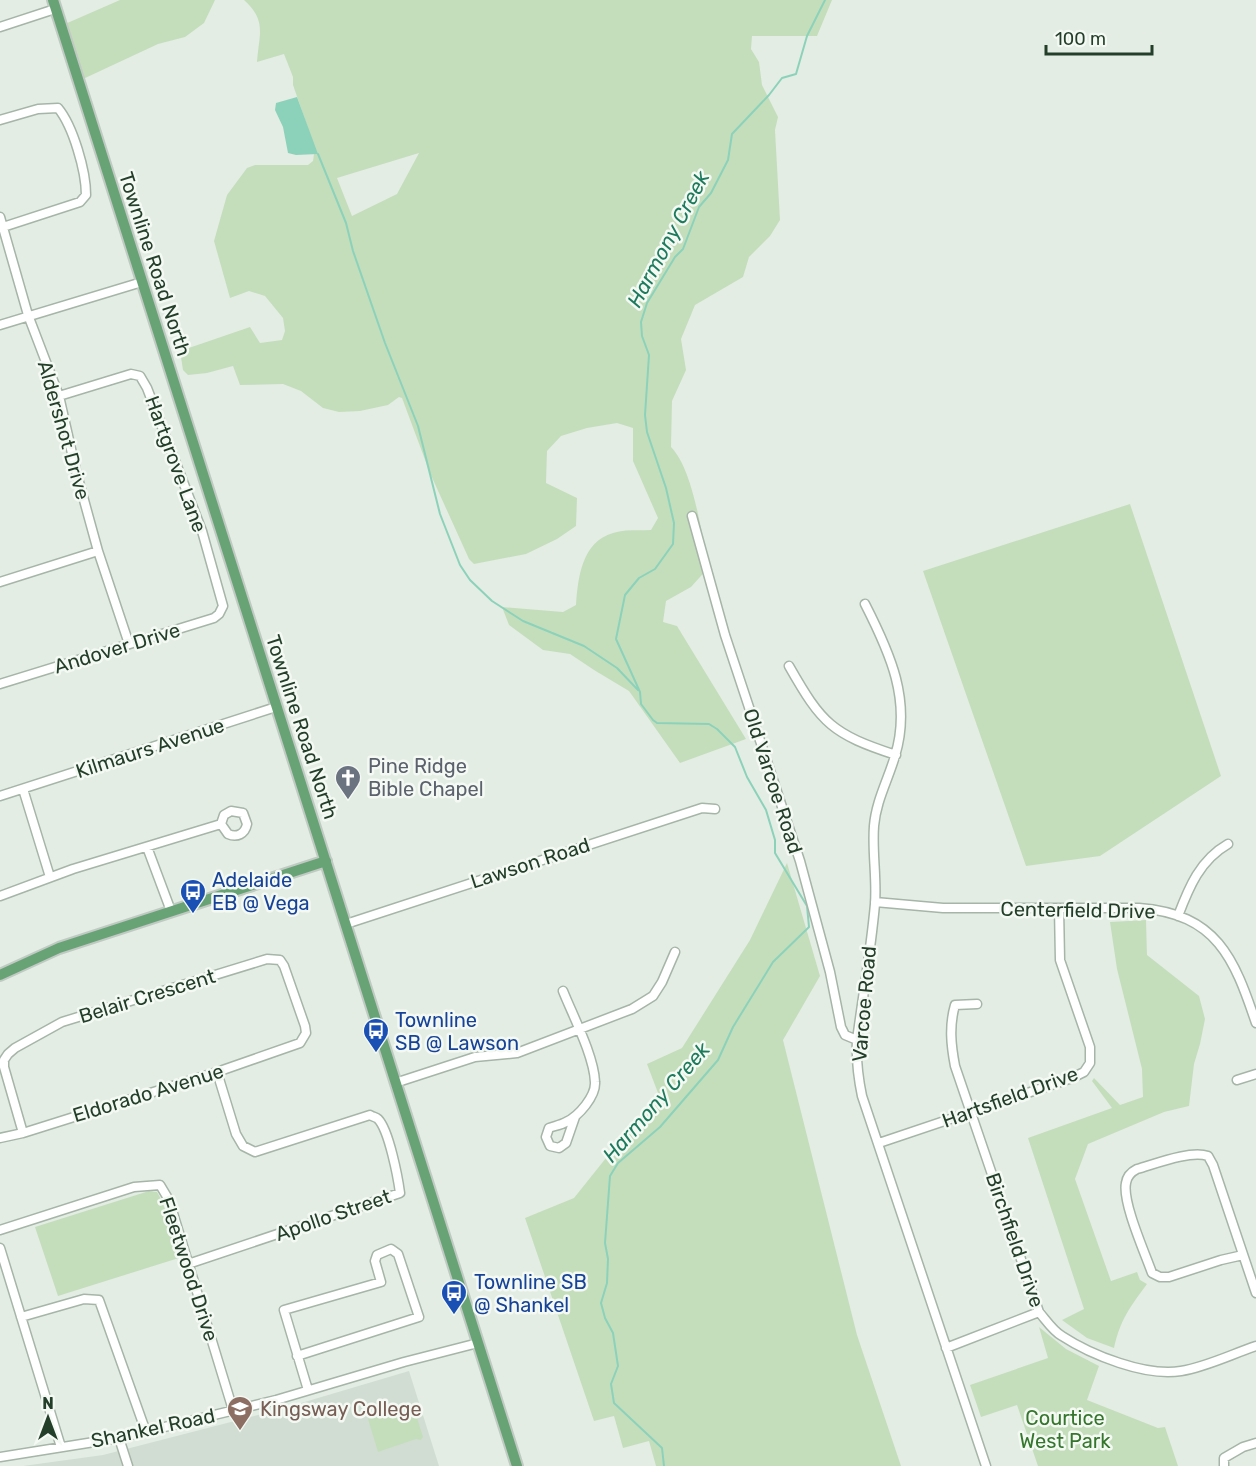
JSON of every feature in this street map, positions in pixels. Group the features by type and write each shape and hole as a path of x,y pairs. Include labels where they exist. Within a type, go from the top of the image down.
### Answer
{"main road":[{"name":"Townline Road North","path":"54,4 517,1466"},
{"path":"0,975 59,948 326,861"}],"street":[{"path":"0,27 54,4"},
{"path":"0,120 38,109 57,108 66,118 75,140 86,187 86,195 80,202 2,227"},
{"name":"Aldershot Drive","path":"0,217 28,315 58,396 98,551 129,644"},
{"path":"0,325 142,282"},
{"name":"Hartgrove Lane","path":"58,396 130,374 140,376 147,388 185,484 202,531 222,600"},
{"name":"Old Varcoe Road","path":"692,516 725,635 800,861 830,972 841,1027 845,1035 857,1040"},
{"path":"0,582 98,551"},
{"name":"Andover Drive","path":"0,684 214,618 221,610 222,600"},
{"name":"Varcoe Road","path":"865,604 885,642 900,688 901,724 896,755 876,814 875,902 857,1040 858,1080 986,1466"},
{"path":"789,666 820,715 833,728 850,739 896,755"},
{"name":"Kilmaurs Avenue","path":"0,796 276,707"},
{"path":"23,789 51,876"},
{"name":"Lawson Road","path":"346,924 702,808 715,809"},
{"path":"0,896 51,876 221,824"},
{"path":"1178,916 1188,888 1200,869 1228,844"},
{"path":"147,847 171,911"},
{"name":"Centerfield Drive","path":"875,902 943,908 1139,908 1167,912 1192,922 1204,930 1228,955 1240,977 1256,1023"},
{"name":"Hartsfield Drive","path":"879,1143 1084,1072 1090,1063 1090,1047 1060,960 1059,908"},
{"path":"395,1083 475,1057 517,1053 632,1008 653,996 675,952"},
{"name":"Belair Crescent","path":"23,1133 4,1067 8,1054 44,1031 90,1012 273,958 280,960 284,966 305,1026 306,1033 303,1040 296,1046"},
{"path":"563,991 592,1063 596,1084 592,1096 574,1117"},
{"name":"Birchfield Drive","path":"977,1004 955,1005 951,1018 951,1044 955,1066 1039,1312 1060,1335 1107,1358 1141,1370 1183,1371 1256,1346"},
{"name":"Eldorado Avenue","path":"0,1138 23,1133 296,1046"},
{"name":"Apollo Street","path":"188,1264 400,1193 390,1146 379,1120 370,1115 255,1152 243,1146 236,1134 217,1072"},
{"path":"1238,1080 1256,1074"},
{"path":"1243,1255 1169,1277 1160,1277 1152,1273 1126,1200 1126,1184 1130,1173 1189,1155 1208,1156 1213,1165 1256,1293"},
{"name":"Fleetwood Drive","path":"0,1230 134,1187 160,1185 169,1200 233,1410"},
{"path":"0,1248 61,1447"},
{"path":"297,1356 418,1317 398,1254 391,1249 377,1255 375,1261 381,1282 284,1311 297,1356 308,1390"},
{"path":"21,1317 84,1299 99,1300 146,1432"},
{"path":"946,1348 1039,1312"},
{"name":"Shankel Road","path":"0,1457 146,1432 478,1343"},
{"path":"119,1438 128,1466"},
{"path":"1224,1466 1224,1458 1242,1447 1256,1443"}],"shaded area":[{"path":"297,97 318,154 288,153 283,127 275,110 276,103"},
{"path":"409,1371 439,1466 23,1466 103,1455 281,1409"}],"green space":[{"path":"120,0 215,0 204,23 185,37 158,44 83,79 65,24"},
{"path":"244,0 832,0 817,36 752,36 751,49 759,62 762,85 778,117 775,130 780,220 770,236 749,257 743,277 695,305 681,339 686,370 672,401 671,447 686,471 700,521 709,567 691,587 666,601 663,622 677,626 746,739 680,763 629,691 570,654 543,650 509,625 502,607 563,612 576,605 580,572 594,544 613,533 651,530 658,518 633,461 633,428 617,423 587,428 561,436 547,451 546,483 577,498 576,526 557,539 526,554 474,564 469,559 430,473 402,398 399,397 388,405 360,411 339,412 323,408 301,391 283,384 240,385 233,366 188,375 183,370 180,351 250,327 260,343 282,340 285,331 283,318 265,296 249,291 230,298 214,241 227,195 247,168 255,165 308,165 313,161 314,154 317,154 284,54 257,62 260,28 259,21","holes":["419,153 397,194 352,216 337,178"]},
{"path":"1130,504 1221,776 1100,856 1026,866 923,571"},
{"path":"787,863 820,976 783,1040 857,1335 901,1466 656,1466 649,1441 623,1448 614,1416 594,1421 525,1218 574,1198 658,1093 647,1064 682,1048 750,940"},
{"path":"1146,920 1147,955 1199,996 1205,1019 1194,1064 1189,1106 1164,1112 1088,1144 1075,1179 1111,1281 1137,1272 1140,1280 1147,1284 1126,1314 1114,1348 1087,1338 1062,1320 1084,1309 1028,1138 1112,1108 1092,1081 1094,1078 1120,1105 1143,1097 1142,1069 1117,969 1110,922"},
{"path":"149,1191 157,1192 162,1201 182,1257 58,1296 35,1227"},
{"name":"Courtice West Park","path":"1039,1327 1066,1349 1099,1366 1087,1400 1158,1428 1165,1427 1178,1466 1038,1466 1017,1405 981,1417 970,1385 1048,1358"},
{"path":"413,1405 423,1437 421,1440 416,1439 378,1452 368,1419"}],"waterway":[{"name":"Harmony Creek","path":"664,1466 662,1448 614,1403 611,1384 618,1366 613,1333 605,1318 601,1303 607,1283 608,1259 605,1243 610,1176 618,1163 660,1127 718,1060 733,1027 773,962 809,927 807,906 775,853 775,840 766,810 747,777 735,747 709,724 657,723 653,720 641,704 640,692 616,639 625,595 639,578 655,569 673,544 674,523 666,488 647,432 645,415 649,355 642,336 641,322 647,303 675,257 683,249 699,207 711,193 728,160 732,134 782,78 796,74 807,36 825,0"},
{"path":"318,154 346,223 353,251 385,343 418,426 440,514 460,565 470,580 492,601 523,621 584,646 617,668 638,690"}],"place":[{"name":"Pine Ridge Bible Chapel","path":"348,801"},
{"name":"Adelaide EB @ Vega","path":"193,915"},
{"name":"Townline SB @ Lawson","path":"376,1054"},
{"name":"Townline SB @ Shankel","path":"454,1316"},
{"name":"Kingsway College","path":"240,1432"}]}
